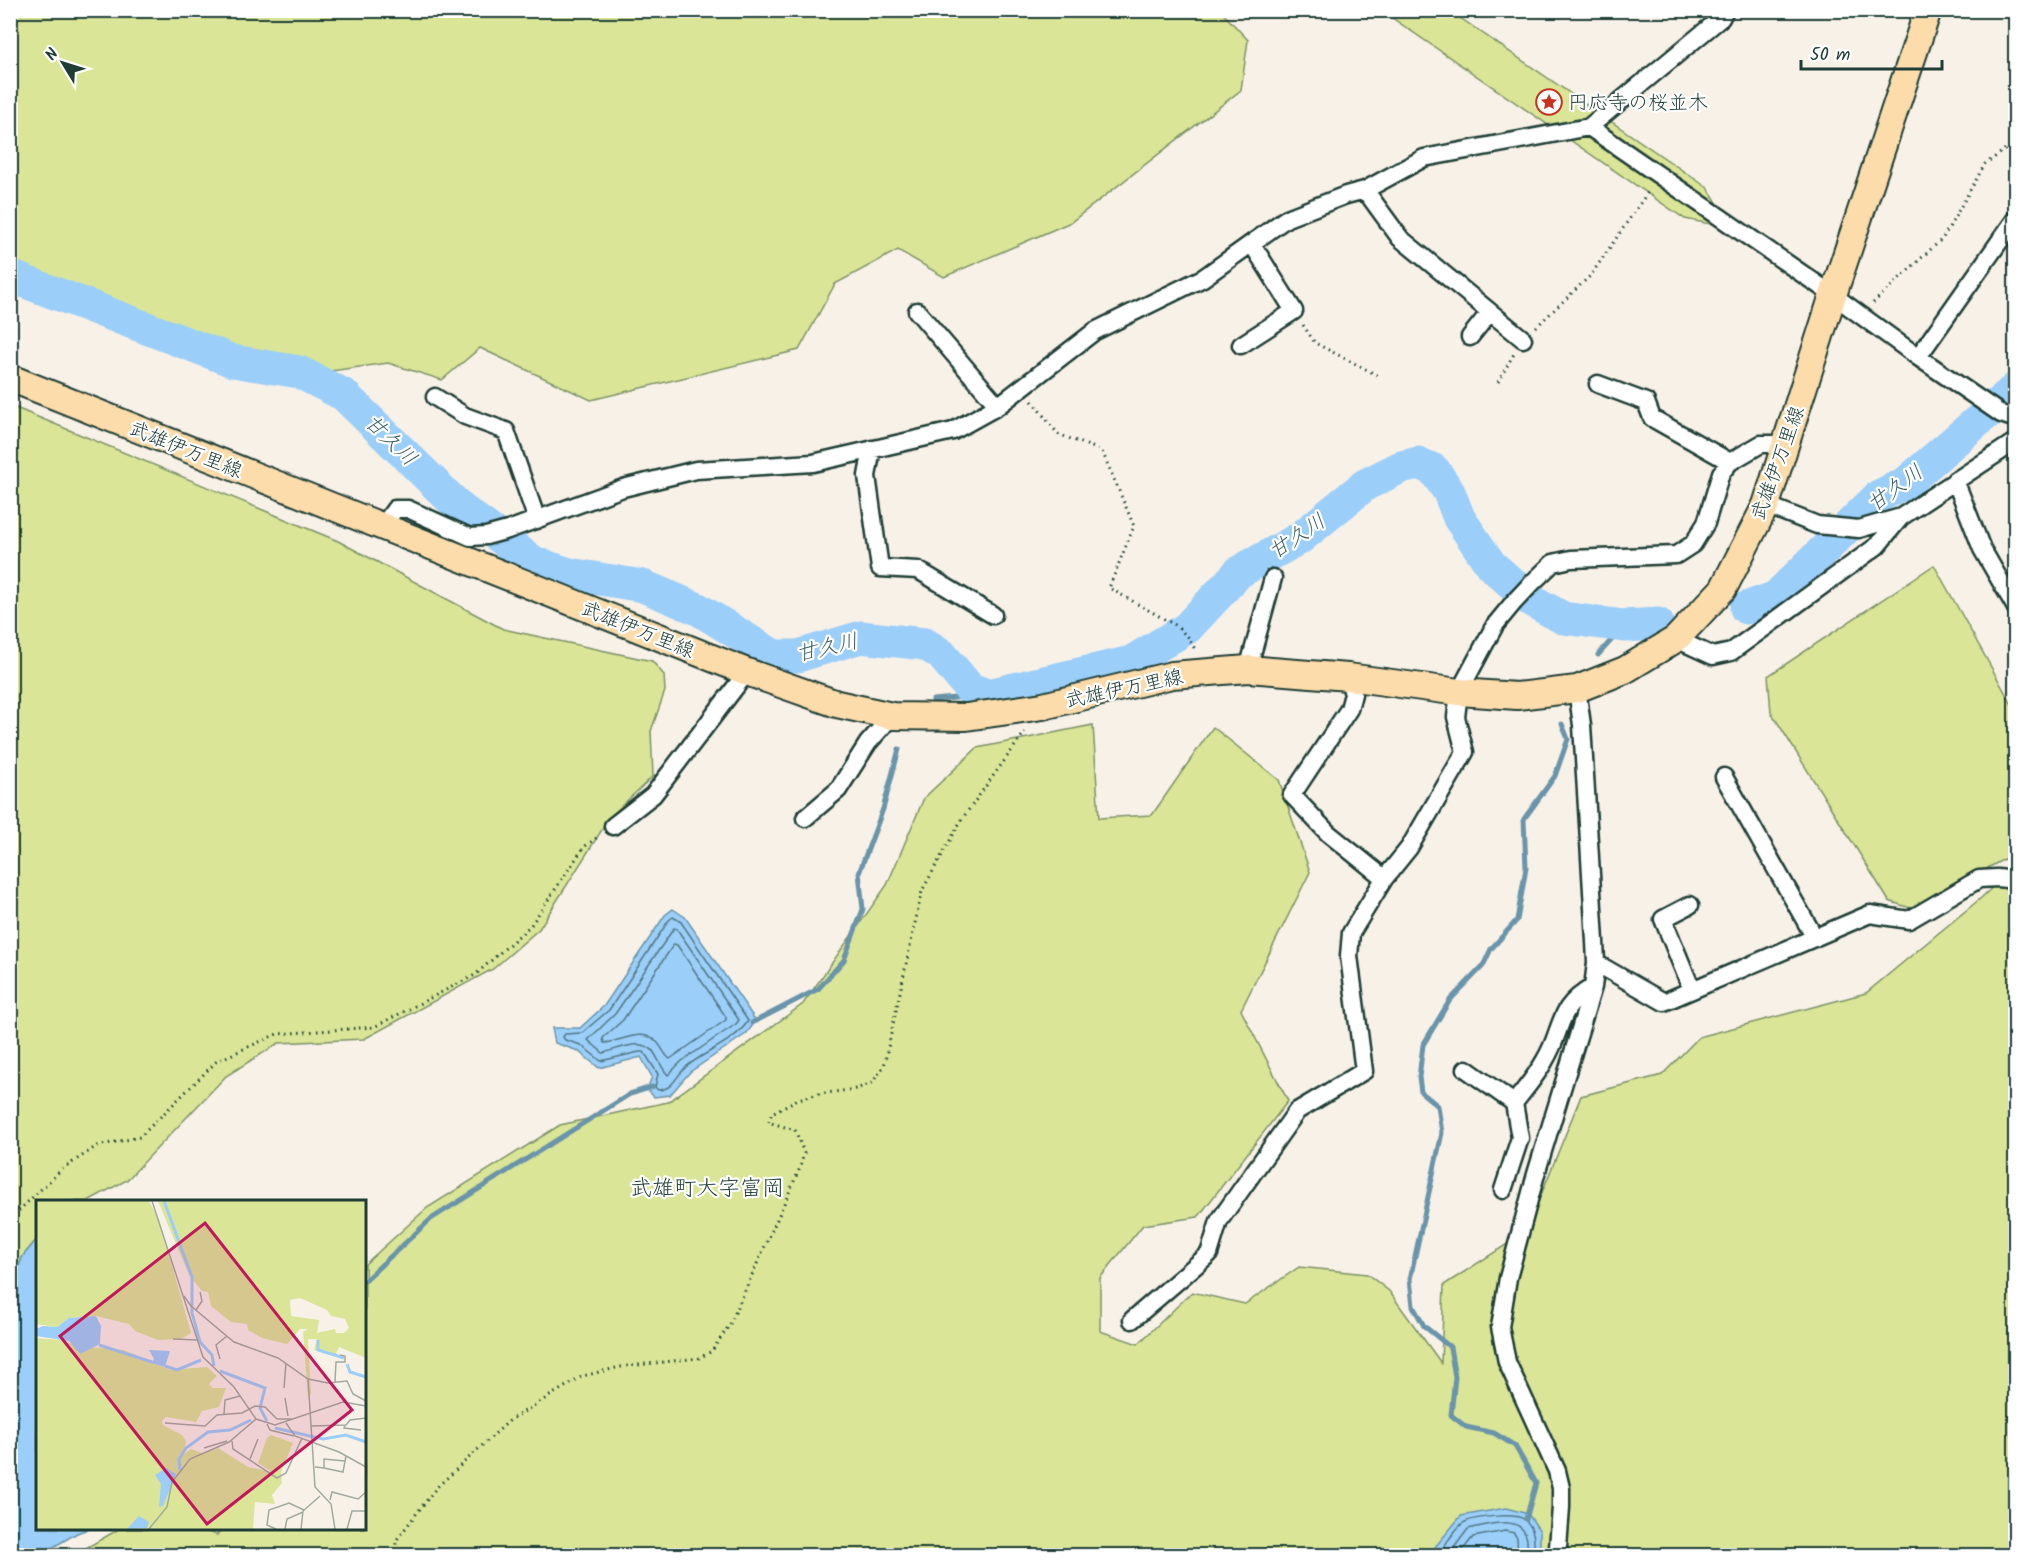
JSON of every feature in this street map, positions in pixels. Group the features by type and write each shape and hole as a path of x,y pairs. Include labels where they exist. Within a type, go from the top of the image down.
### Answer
{"main road":[{"name":"武雄伊万里線","path":"10,378 747,672 837,704 892,716 966,717 1043,706 1172,675 1248,669 1348,677 1459,692 1517,696 1577,689 1625,670 1676,639 1723,589 1766,505 1833,294 1928,10"}],"street":[{"path":"382,527 395,509 408,509 470,537 486,536 623,488 696,470 813,463 953,431 998,406 1095,331 1203,278 1287,219 1346,195 1365,190 1424,158 1589,127 1721,18 1725,10"},
{"path":"1589,127 1833,294 1918,357 2008,416"},
{"path":"1365,190 1400,238 1523,339"},
{"path":"1918,357 2016,218"},
{"path":"1241,345 1294,311 1252,244"},
{"path":"916,311 998,406"},
{"path":"1470,337 1490,312"},
{"path":"1598,384 1646,402 1653,418 1730,462"},
{"path":"435,396 465,416 506,431 537,520"},
{"path":"1766,505 1817,525 1859,529 1900,517 2016,441"},
{"path":"1132,1320 1209,1254 1219,1221 1297,1111 1364,1071 1349,956 1351,933 1384,879 1408,848 1465,752 1456,717 1459,692 1495,626 1514,602 1553,563 1571,559 1676,555 1693,544 1706,523 1721,473 1730,462 1761,444 1785,444"},
{"path":"872,449 867,476 880,568 918,570 993,615"},
{"path":"1955,480 1982,549 2016,608"},
{"path":"1676,639 1713,656 1731,652 1877,546 1900,517"},
{"path":"1248,669 1273,578"},
{"path":"613,826 653,795 747,672"},
{"path":"1348,677 1353,694 1348,709 1292,795 1328,833 1379,874"},
{"path":"1559,1556 1561,1488 1557,1471 1507,1362 1500,1327 1509,1278 1536,1174 1593,987 1596,963 1582,725 1577,689"},
{"path":"805,818 837,789 868,743 892,716"},
{"path":"1724,777 1815,938"},
{"path":"1596,963 1664,1002 1870,914 1909,920 1979,879 2016,880"},
{"path":"1690,905 1663,919 1692,990"},
{"path":"1514,1103 1546,1059 1563,1013 1585,991 1593,987"},
{"path":"1466,1069 1514,1103 1520,1138 1503,1190"}],"path":[{"path":"1860,315 1943,238 1985,164 2016,142"},
{"path":"1498,382 1523,339 1591,275 1659,176"},
{"path":"1294,311 1314,343 1377,375"},
{"path":"1022,388 1058,434 1102,451 1134,526 1109,588 1175,625 1188,637"},
{"path":"392,1556 398,1538 436,1488 510,1420 583,1376 620,1367 699,1358 711,1351 730,1324 800,1168 804,1154 795,1130 768,1122 772,1113 798,1099 856,1089 872,1083 884,1066 922,891 962,819 1043,706"},
{"path":"10,1219 61,1170 97,1146 140,1137 217,1061 278,1034 374,1027 475,975 531,925 584,847 613,826"}],"green space":[{"path":"1220,10 1248,40 1241,90 1071,222 944,277 898,250 835,284 799,350 591,400 480,348 442,380 388,363 266,380 11,287 11,11"},
{"name":"円応寺の桜並木","path":"1382,11 1450,11 1708,188 1721,209 1710,224 1685,219"},
{"path":"11,406 338,541 503,629 652,661 664,675 665,691 651,731 653,776 610,817 539,929 493,969 364,1039 279,1043 226,1076 127,1180 90,1200 36,1200 36,1240 23,1256 11,1285"},
{"path":"1934,565 2015,710 2015,855 1913,909 1889,901 1771,712 1768,676"},
{"path":"1093,725 1099,818 1152,815 1213,727 1279,780 1310,872 1241,1010 1288,1101 1198,1217 1143,1225 1100,1278 1100,1331 1138,1344 1192,1292 1245,1304 1299,1267 1367,1274 1389,1291 1441,1363 1444,1285 1526,1232 1581,1096 1662,1075 1699,1037 1866,993 1981,898 2015,866 2015,1555 72,1556 117,1530 202,1530 217,1535 221,1530 366,1530 366,1263 427,1208 560,1125 668,1102 803,1004 887,885 924,798 977,748"}],"water":[{"path":"673,909 685,917 756,1021 746,1034 690,1072 670,1095 654,1097 647,1089 652,1077 641,1057 599,1068 578,1051 555,1043 552,1028 580,1028 604,1006 665,915"},
{"path":"36,1240 36,1530 85,1530 40,1555 11,1555 11,1285 23,1256"},
{"path":"1506,1508 1528,1514 1540,1531 1540,1555 1434,1555 1435,1547 1461,1516"}],"waterway":[{"name":"甘久川","path":"10,276 233,361 299,372 344,395 461,509 535,563 569,574 643,586 698,609 774,656 798,656 861,637 925,644 941,654 970,689 988,695 1131,662 1187,628 1239,572 1300,538 1365,485 1401,467 1418,463 1434,470 1449,492 1459,518 1491,565 1532,601 1563,618 1624,626 1658,624"},
{"name":"甘久川","path":"1746,608 1776,597 1879,496 1907,482 2016,388"},
{"path":"1598,655 1624,626"},
{"path":"933,700 988,695"},
{"path":"1526,1519 1536,1483 1515,1446 1494,1433 1466,1427 1451,1415 1455,1377 1450,1347 1424,1326 1413,1306 1410,1279 1442,1133 1438,1106 1421,1092 1419,1077 1423,1045 1450,1000 1483,966 1491,949 1517,920 1526,868 1524,819 1555,776 1568,739 1562,724"},
{"path":"752,1023 818,989 844,960 863,909 859,873 883,809 899,749"},
{"path":"366,1279 431,1219 630,1094 652,1087"}],"place":[{"name":"円応寺の桜並木","path":"1549,102"}],"district":[{"name":"武雄町大字富岡","path":"707,1187"}]}
